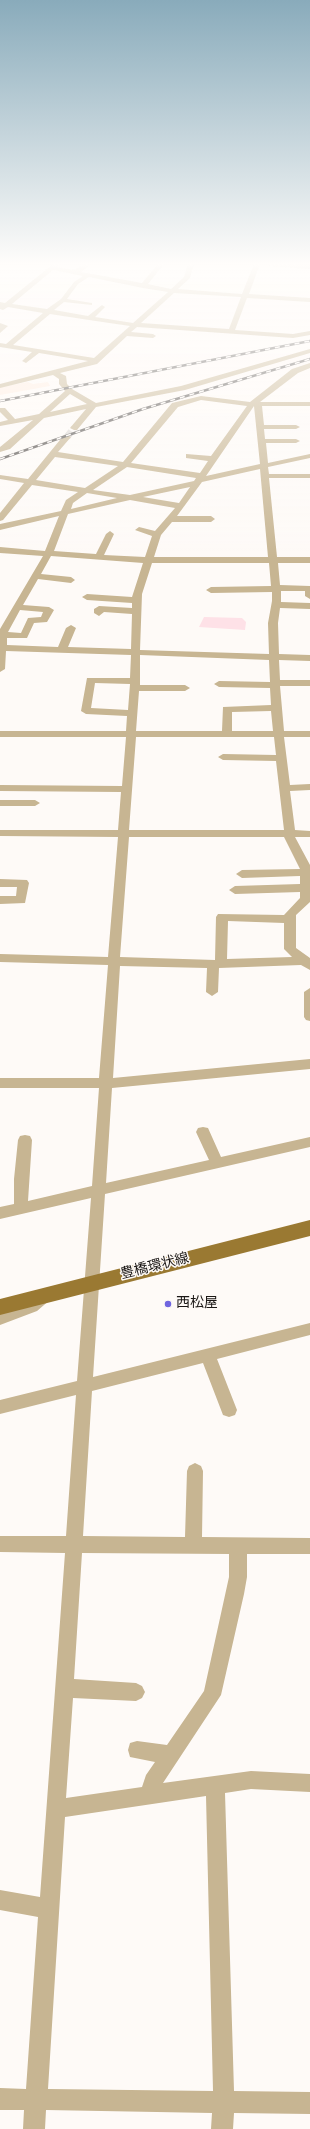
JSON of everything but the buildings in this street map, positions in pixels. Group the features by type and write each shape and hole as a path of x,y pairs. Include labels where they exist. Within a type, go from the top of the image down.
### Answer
{"main road":[{"name":"豊橋環状線","path":"5,1303 310,1228"}],"street":[{"path":"0,386 86,363"},
{"path":"55,372 63,378 76,376 92,363"},
{"path":"0,424 182,388 267,363"},
{"path":"34,2129 84,1386 135,684 136,600 157,534 181,506 213,459 255,404 295,371 310,364"},
{"path":"63,378 63,384 69,391 94,405"},
{"path":"2,448 69,391"},
{"path":"0,669 3,635 17,607 48,554 63,513 70,500 125,465 175,405 202,398 255,404 310,404"},
{"path":"255,404 262,441 276,589 277,605 273,623 273,657 281,758 290,839 306,868 306,899 290,914 290,949 308,963"},
{"path":"74,428 94,405"},
{"path":"2,410 13,421"},
{"path":"260,427 296,427"},
{"path":"0,518 67,437"},
{"path":"262,441 296,441"},
{"path":"53,454 125,465 198,480"},
{"path":"189,456 213,459"},
{"path":"0,527 134,497 198,480 310,456"},
{"path":"265,476 310,476"},
{"path":"0,477 86,489 181,506"},
{"path":"171,519 211,519"},
{"path":"139,530 157,534"},
{"path":"99,557 110,534"},
{"path":"0,550 148,560 310,560"},
{"path":"35,576 71,580"},
{"path":"211,590 309,588 310,596"},
{"path":"87,597 136,600"},
{"path":"277,605 310,606"},
{"path":"3,635 24,636 31,620 44,620 49,610 17,607"},
{"path":"99,613 99,609 136,611"},
{"path":"62,650 71,628"},
{"path":"1,648 310,658"},
{"path":"132,713 86,712 90,680 185,688"},
{"path":"219,684 310,683"},
{"path":"227,734 227,709 276,708"},
{"path":"0,734 310,734"},
{"path":"223,757 281,758"},
{"path":"285,788 310,787"},
{"path":"0,788 127,789"},
{"path":"0,803 35,803"},
{"path":"0,832 310,834"},
{"path":"242,874 306,872"},
{"path":"0,883 23,883 21,900 0,900"},
{"path":"235,890 306,888"},
{"path":"212,992 222,917 290,919"},
{"path":"0,958 217,963 308,963"},
{"path":"310,992 310,1017"},
{"path":"0,1083 107,1083 310,1064"},
{"path":"203,1132 217,1164"},
{"path":"21,1208 21,1179 25,1140"},
{"path":"0,1213 310,1142"},
{"path":"0,1319 32,1307 48,1293"},
{"path":"0,1407 310,1329"},
{"path":"208,1355 229,1410"},
{"path":"193,1545 195,1471"},
{"path":"0,1544 310,1546"},
{"path":"150,1795 153,1782 212,1695 238,1577 238,1546"},
{"path":"64,1688 136,1692"},
{"path":"137,1750 171,1755"},
{"path":"55,1809 251,1780 310,1783"},
{"path":"215,1785 224,2101 222,2129"},
{"path":"0,1900 49,1909"},
{"path":"0,2099 310,2103"}],"shaded area":[{"path":"28,382 33,384 48,382 50,386 0,395 0,387"},
{"path":"204,617 242,618 246,622 245,630 199,627"}],"tunnel":[{"path":"67,437 74,428"}],"railway":[{"path":"0,401 195,363"},
{"path":"0,459 143,409 295,363"}],"place":[{"name":"西松屋","path":"168,1304"}]}
